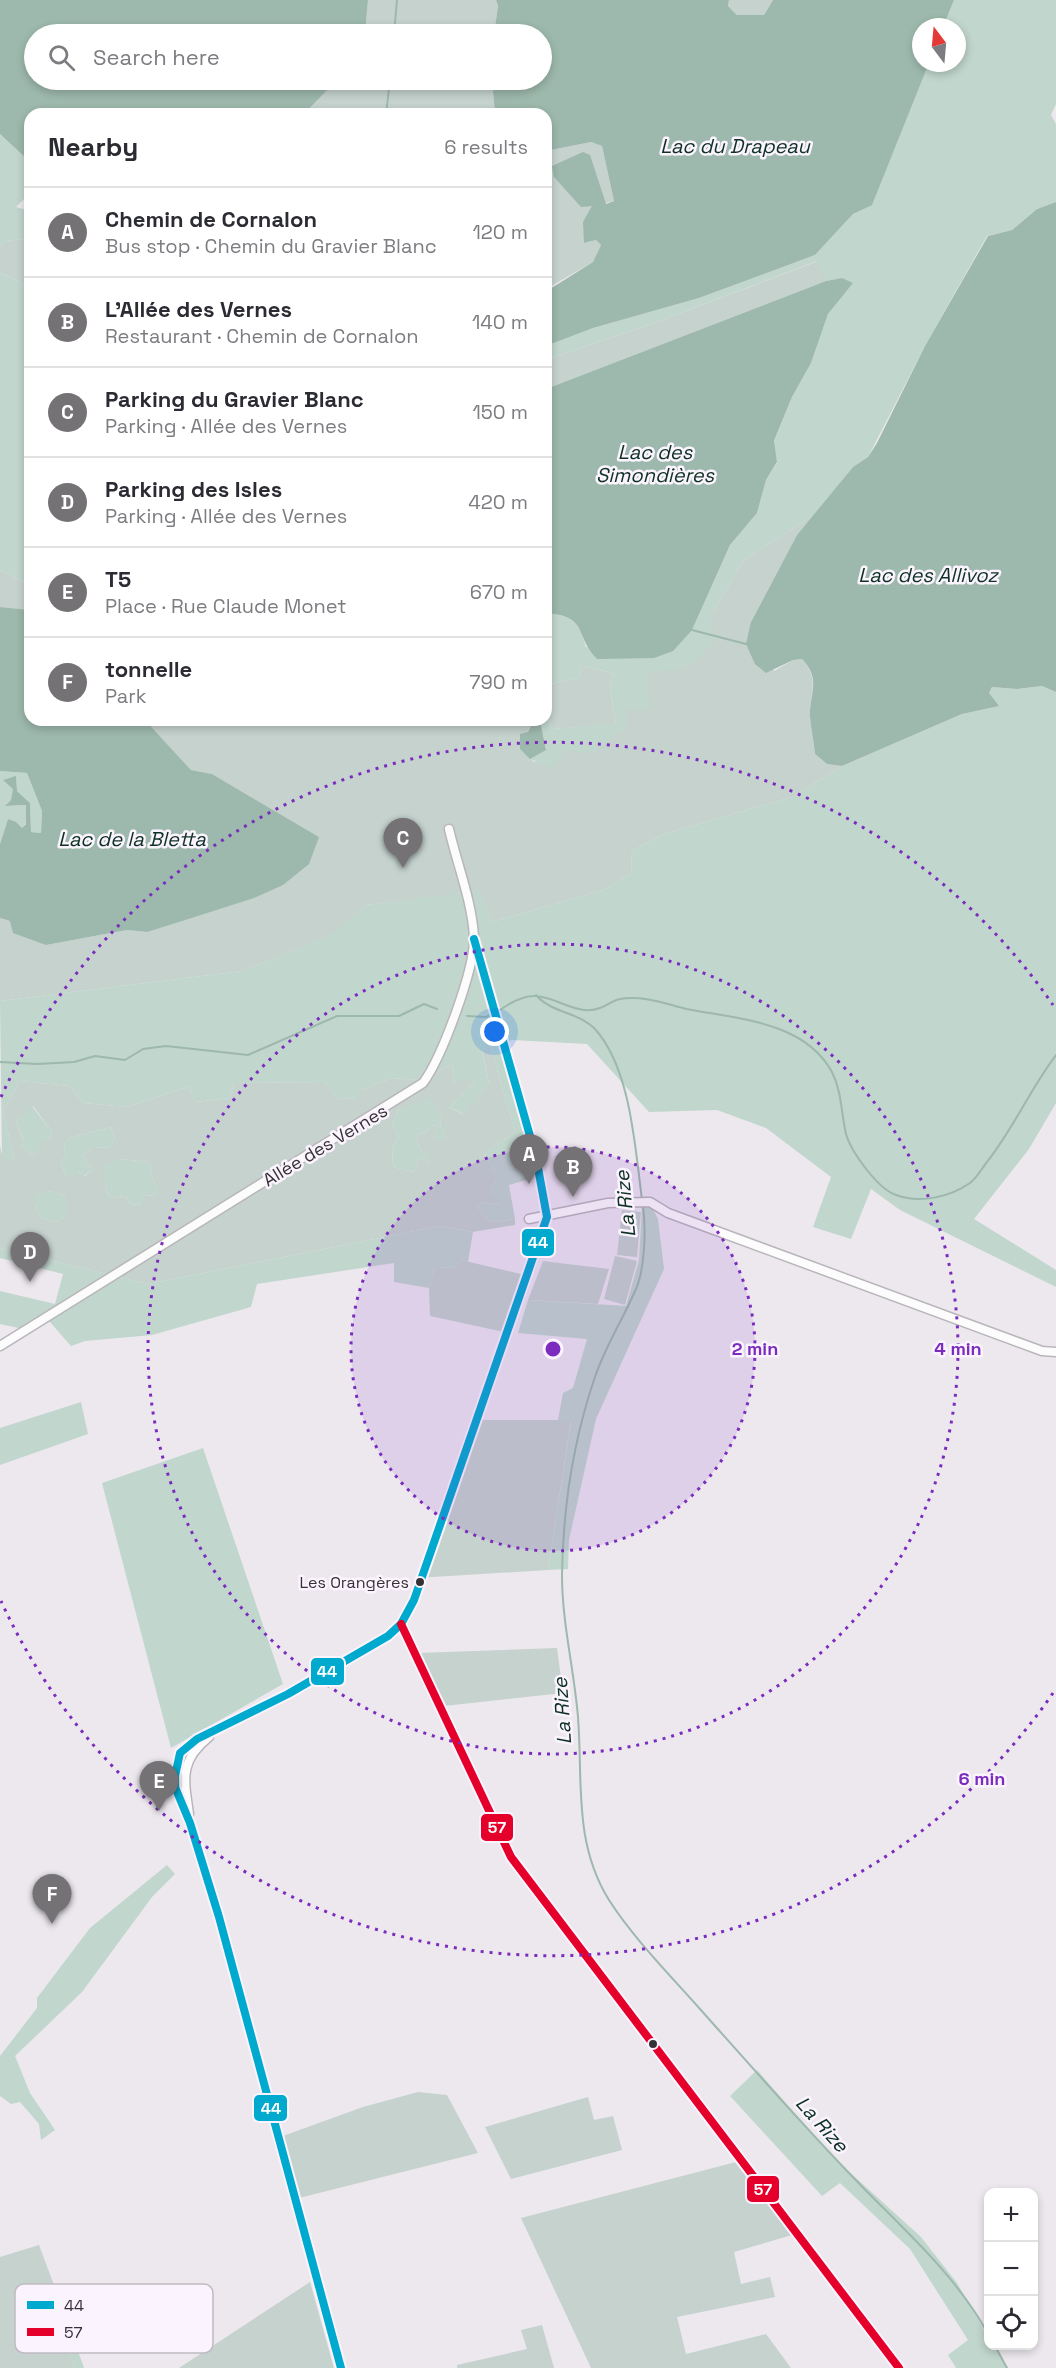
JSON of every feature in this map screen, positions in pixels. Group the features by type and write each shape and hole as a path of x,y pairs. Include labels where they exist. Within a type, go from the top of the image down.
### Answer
{"street":[{"name":"Allée des Vernes","path":"0,1346 423,1083 434,1069 453,1017 474,939 449,829"},
{"path":"341,2368 219,1917 190,1823 185,1782 187,1761 199,1745 220,1729 336,1668 388,1636 401,1624 414,1600 547,1217 536,1156 474,939"},
{"path":"529,1220 608,1203 650,1202 668,1213 1042,1351 1055,1353"},
{"path":"401,1624 511,1857 899,2368"}],"shaded area":[{"path":"368,0 496,0 498,6 495,24 366,24"},
{"path":"729,0 773,0 764,15 737,15 728,6"},
{"path":"954,0 1056,0 1056,104 1051,115 1056,124 1056,202 1037,209 1012,230 987,236 925,346 868,457 853,467 813,516 744,560 710,617 714,643 686,667 671,671 648,671 650,711 626,708 626,727 595,753 566,750 552,768 530,759 546,749 541,726 551,726 552,729 616,723 610,689 613,673 582,666 579,678 552,684 552,614 573,621 586,647 692,630 730,545 757,513 766,480 777,463 774,442 792,397 811,363 828,314 852,284 842,278 826,281 817,261 660,321 552,358 552,344 593,328 699,298 815,255 853,214 872,204 925,72 966,72 966,18 947,18"},
{"path":"327,90 493,90 494,108 310,108"},
{"path":"0,134 24,156 24,199 16,207 24,209 24,239 5,241 0,247"},
{"path":"591,142 602,146 614,201 593,206 585,243 596,240 601,245 593,262 552,286 552,150"},
{"path":"24,239 24,286 19,281 0,273 0,247 5,241"},
{"path":"818,261 826,281 552,387 552,358 660,321"},
{"path":"0,273 19,281 24,286 24,583 0,570"},
{"path":"813,516 797,535 751,622 774,671 793,660 802,659 808,667 813,680 810,717 815,754 827,764 842,766 792,797 661,835 632,851 631,873 603,890 492,922 479,891 366,905 332,935 242,971 0,1001 0,918 10,921 46,945 127,930 147,932 319,837 212,774 191,770 151,726 531,726 520,749 534,762 626,727 626,708 648,671 710,617 744,560"},
{"path":"0,570 24,583 24,609 0,607"},
{"path":"582,666 613,673 610,689 616,724 552,729 552,684 579,678"},
{"path":"1042,686 1056,692 1056,1103 1029,1149 974,1219 1056,1270 1056,1287 900,1210 871,1189 851,1239 813,1227 831,1177 766,1128 717,1110 649,1112 587,1044 512,1040 501,1044 528,1146 533,1178 509,1185 515,1219 491,1222 477,1207 482,1202 500,1205 491,1192 497,1176 484,1154 515,1132 490,1045 482,1051 489,1083 464,1114 449,1108 475,1081 468,1079 454,1083 452,1065 416,1080 393,1078 359,1091 358,1099 337,1098 325,1083 234,1082 230,1098 196,1102 188,1087 127,1107 83,1103 70,1086 20,1081 3,1111 14,1159 9,1162 2,1155 0,1001 242,971 331,935 366,905 480,890 492,922 603,890 631,873 632,851 661,835 792,797 842,766 962,714 998,706 989,693 992,687 1017,689"},
{"path":"0,771 27,773 42,811 41,833 31,832 30,803 17,791 16,777 11,800 6,806 26,805 26,823 22,828 8,819 0,844"},
{"path":"490,1045 515,1132 484,1154 497,1176 491,1192 501,1205 482,1202 477,1207 491,1222 515,1219 515,1225 473,1232 440,1226 148,1284 0,1248 0,1146 2,1155 9,1161 14,1159 3,1111 20,1081 70,1086 83,1103 127,1107 188,1087 196,1102 230,1098 234,1082 325,1083 337,1098 357,1099 359,1091 393,1078 416,1080 452,1065 454,1083 468,1078 475,1081 449,1108 463,1114 489,1083 482,1050","holes":["431,1099 442,1116 440,1124 445,1133 444,1139 433,1140 437,1126 431,1125 426,1132 415,1135 421,1151 428,1154 430,1162 427,1163 421,1158 416,1162 418,1167 413,1172 393,1167 392,1147 399,1136 392,1126 398,1110","33,1106 52,1132 49,1140 40,1141 40,1151 32,1155 21,1147 23,1139 16,1122","111,1127 115,1139 110,1148 93,1147 83,1156 92,1170 85,1176 78,1172 73,1178 65,1175 61,1161 66,1156 64,1146 69,1138","121,1159 149,1162 154,1183 159,1189 155,1196 144,1195 140,1205 129,1204 127,1196 109,1198 105,1184 105,1166","49,1191 66,1196 66,1216 56,1222 42,1218 35,1207 38,1195"]},
{"path":"431,1098 442,1116 440,1124 445,1133 444,1140 433,1140 437,1126 431,1125 426,1132 415,1135 421,1151 429,1154 430,1162 427,1163 421,1158 416,1162 418,1167 413,1172 393,1167 392,1147 399,1136 392,1126 398,1110"},
{"path":"32,1106 52,1132 49,1140 40,1142 40,1151 32,1155 21,1147 23,1138 16,1122"},
{"path":"111,1127 115,1139 110,1148 93,1147 83,1156 92,1170 84,1176 79,1172 73,1179 65,1175 61,1161 66,1156 64,1146 69,1138"},
{"path":"121,1159 149,1162 154,1183 160,1190 155,1196 144,1195 140,1205 129,1204 127,1196 109,1198 105,1184 105,1165"},
{"path":"49,1191 66,1196 66,1216 56,1222 42,1218 35,1207 37,1195"},
{"path":"642,1207 652,1207 658,1219 664,1269 596,1419 569,1540 568,1569 548,1570 571,1421 558,1420 563,1393 573,1388 587,1339 518,1333 528,1300 626,1306 639,1260"},
{"path":"622,1210 641,1212 637,1257 617,1255"},
{"path":"440,1226 473,1232 468,1262 461,1260 454,1268 435,1267 429,1288 394,1282 394,1263 257,1284 251,1307 152,1335 85,1341 71,1346 43,1314 19,1328 0,1324 0,1291 55,1304 63,1274 0,1258 0,1248 148,1284"},
{"path":"615,1256 637,1261 625,1305 604,1299"},
{"path":"461,1260 525,1275 504,1332 430,1316 429,1288 435,1267 454,1268"},
{"path":"543,1261 609,1269 598,1304 528,1300"},
{"path":"81,1402 88,1434 0,1465 0,1428"},
{"path":"473,1420 571,1420 548,1570 416,1578"},
{"path":"203,1448 283,1684 171,1748 102,1483"},
{"path":"557,1648 563,1693 444,1706 419,1653"},
{"path":"167,1865 175,1874 152,1897 82,1992 15,2056 30,2093 55,2130 41,2140 39,2124 20,2102 11,2104 0,2096 0,2056 37,2008 37,1998 90,1928"},
{"path":"757,2070 834,2158 921,2237 957,2283 984,2330 984,2350 996,2350 1007,2368 956,2368 948,2355 968,2340 910,2249 840,2183 822,2196 730,2096"},
{"path":"418,2092 447,2095 478,2153 299,2198 283,2136 363,2107"},
{"path":"588,2097 594,2120 613,2116 622,2150 511,2179 485,2127"},
{"path":"736,2162 792,2235 734,2252 741,2284 770,2277 775,2297 677,2317 686,2354 766,2334 791,2368 591,2368 521,2218"},
{"path":"39,2245 54,2284 15,2284 15,2353 69,2353 74,2368 0,2368 0,2257"},
{"path":"310,2282 334,2368 179,2368 202,2353 213,2353 213,2346"},
{"path":"542,2325 554,2368 457,2368 457,2365 527,2349 521,2330"},
{"path":"69,2353 79,2353 84,2368 74,2368"}],"water":[{"path":"0,0 368,0 366,24 24,24 24,90 327,90 310,108 24,108 24,156 0,134"},
{"name":"Lac du Drapeau","path":"496,0 729,0 728,6 737,15 764,15 773,0 954,0 947,18 912,18 912,72 925,72 872,205 853,214 815,255 699,298 593,328 552,344 552,288 593,262 601,245 596,240 584,243 583,222 592,206 581,207 554,177 552,166 583,152 590,155 606,204 614,201 602,146 591,142 552,150 552,108 494,108 493,90 552,90 552,24 495,24 498,6"},
{"name":"Lac des Allivoz","path":"1056,202 1056,692 1042,686 1017,689 992,687 989,693 999,706 962,714 842,766 827,764 815,754 810,717 812,674 802,659 793,660 766,673 755,664 746,644 751,622 797,535 853,467 868,457 877,443 925,346 988,236 1012,230 1037,209"},
{"name":"Lac des Simondières","path":"842,278 853,283 828,314 811,363 792,397 774,441 777,462 766,480 757,513 730,545 692,630 673,651 654,658 597,659 575,622 552,614 552,387 826,281"},
{"name":"Lac de la Bletta","path":"0,607 24,609 24,726 151,726 191,770 212,774 319,837 309,864 283,885 254,898 147,932 127,930 46,945 13,933 10,921 0,918 0,844 8,819 16,822 22,828 26,824 26,805 5,806 11,800 13,789 3,780 16,776 17,791 30,803 31,832 41,833 42,811 27,773 0,771"},
{"path":"531,726 541,726 546,750 530,759 520,749 520,734 528,732"}],"waterway":[{"path":"395,24 397,0"},
{"path":"387,108 389,90"},
{"path":"692,630 746,644"},
{"name":"La Rize","path":"536,995 549,1006 581,1019 595,1029 617,1065 634,1134 642,1200"},
{"path":"497,1012 529,996 550,999 583,1010 603,1007 617,1000 637,998 747,1020 787,1032 805,1042 820,1055 832,1072 840,1095 846,1134 853,1150 866,1169 889,1191 905,1198 915,1199 935,1198 962,1188 973,1181 1006,1136 1056,1055"},
{"path":"0,1062 37,1064 74,1062 95,1056 125,1060 143,1049 166,1046 248,1055 337,1016 399,1016 424,1004 437,1009"},
{"path":"467,1016 486,1017 492,1014"},
{"name":"La Rize","path":"643,1206 644,1248 639,1280 604,1355 587,1401 575,1450 564,1525 563,1593 578,1717 582,1810 590,1856 609,1900 641,1943 811,2133 942,2269 959,2289 984,2327"},
{"name":"La Rize","path":"997,2350 1007,2368"}],"transit line":[{"name":"44","path":"341,2368 219,1917 190,1823 175,1787 175,1776 180,1753 197,1739 288,1694 388,1636 401,1624 414,1600 547,1217 536,1157 474,939"},
{"name":"57","path":"401,1624 511,1857 899,2368"}],"place":[{"name":"Parking du Gravier Blanc","path":"403,868"},
{"name":"Chemin de Cornalon","path":"529,1184"},
{"name":"L'Allée des Vernes","path":"573,1197"},
{"name":"Parking des Isles","path":"30,1282"},
{"name":"Les Orangères","path":"420,1582"},
{"name":"T5","path":"159,1811"},
{"name":"tonnelle","path":"52,1924"}]}
